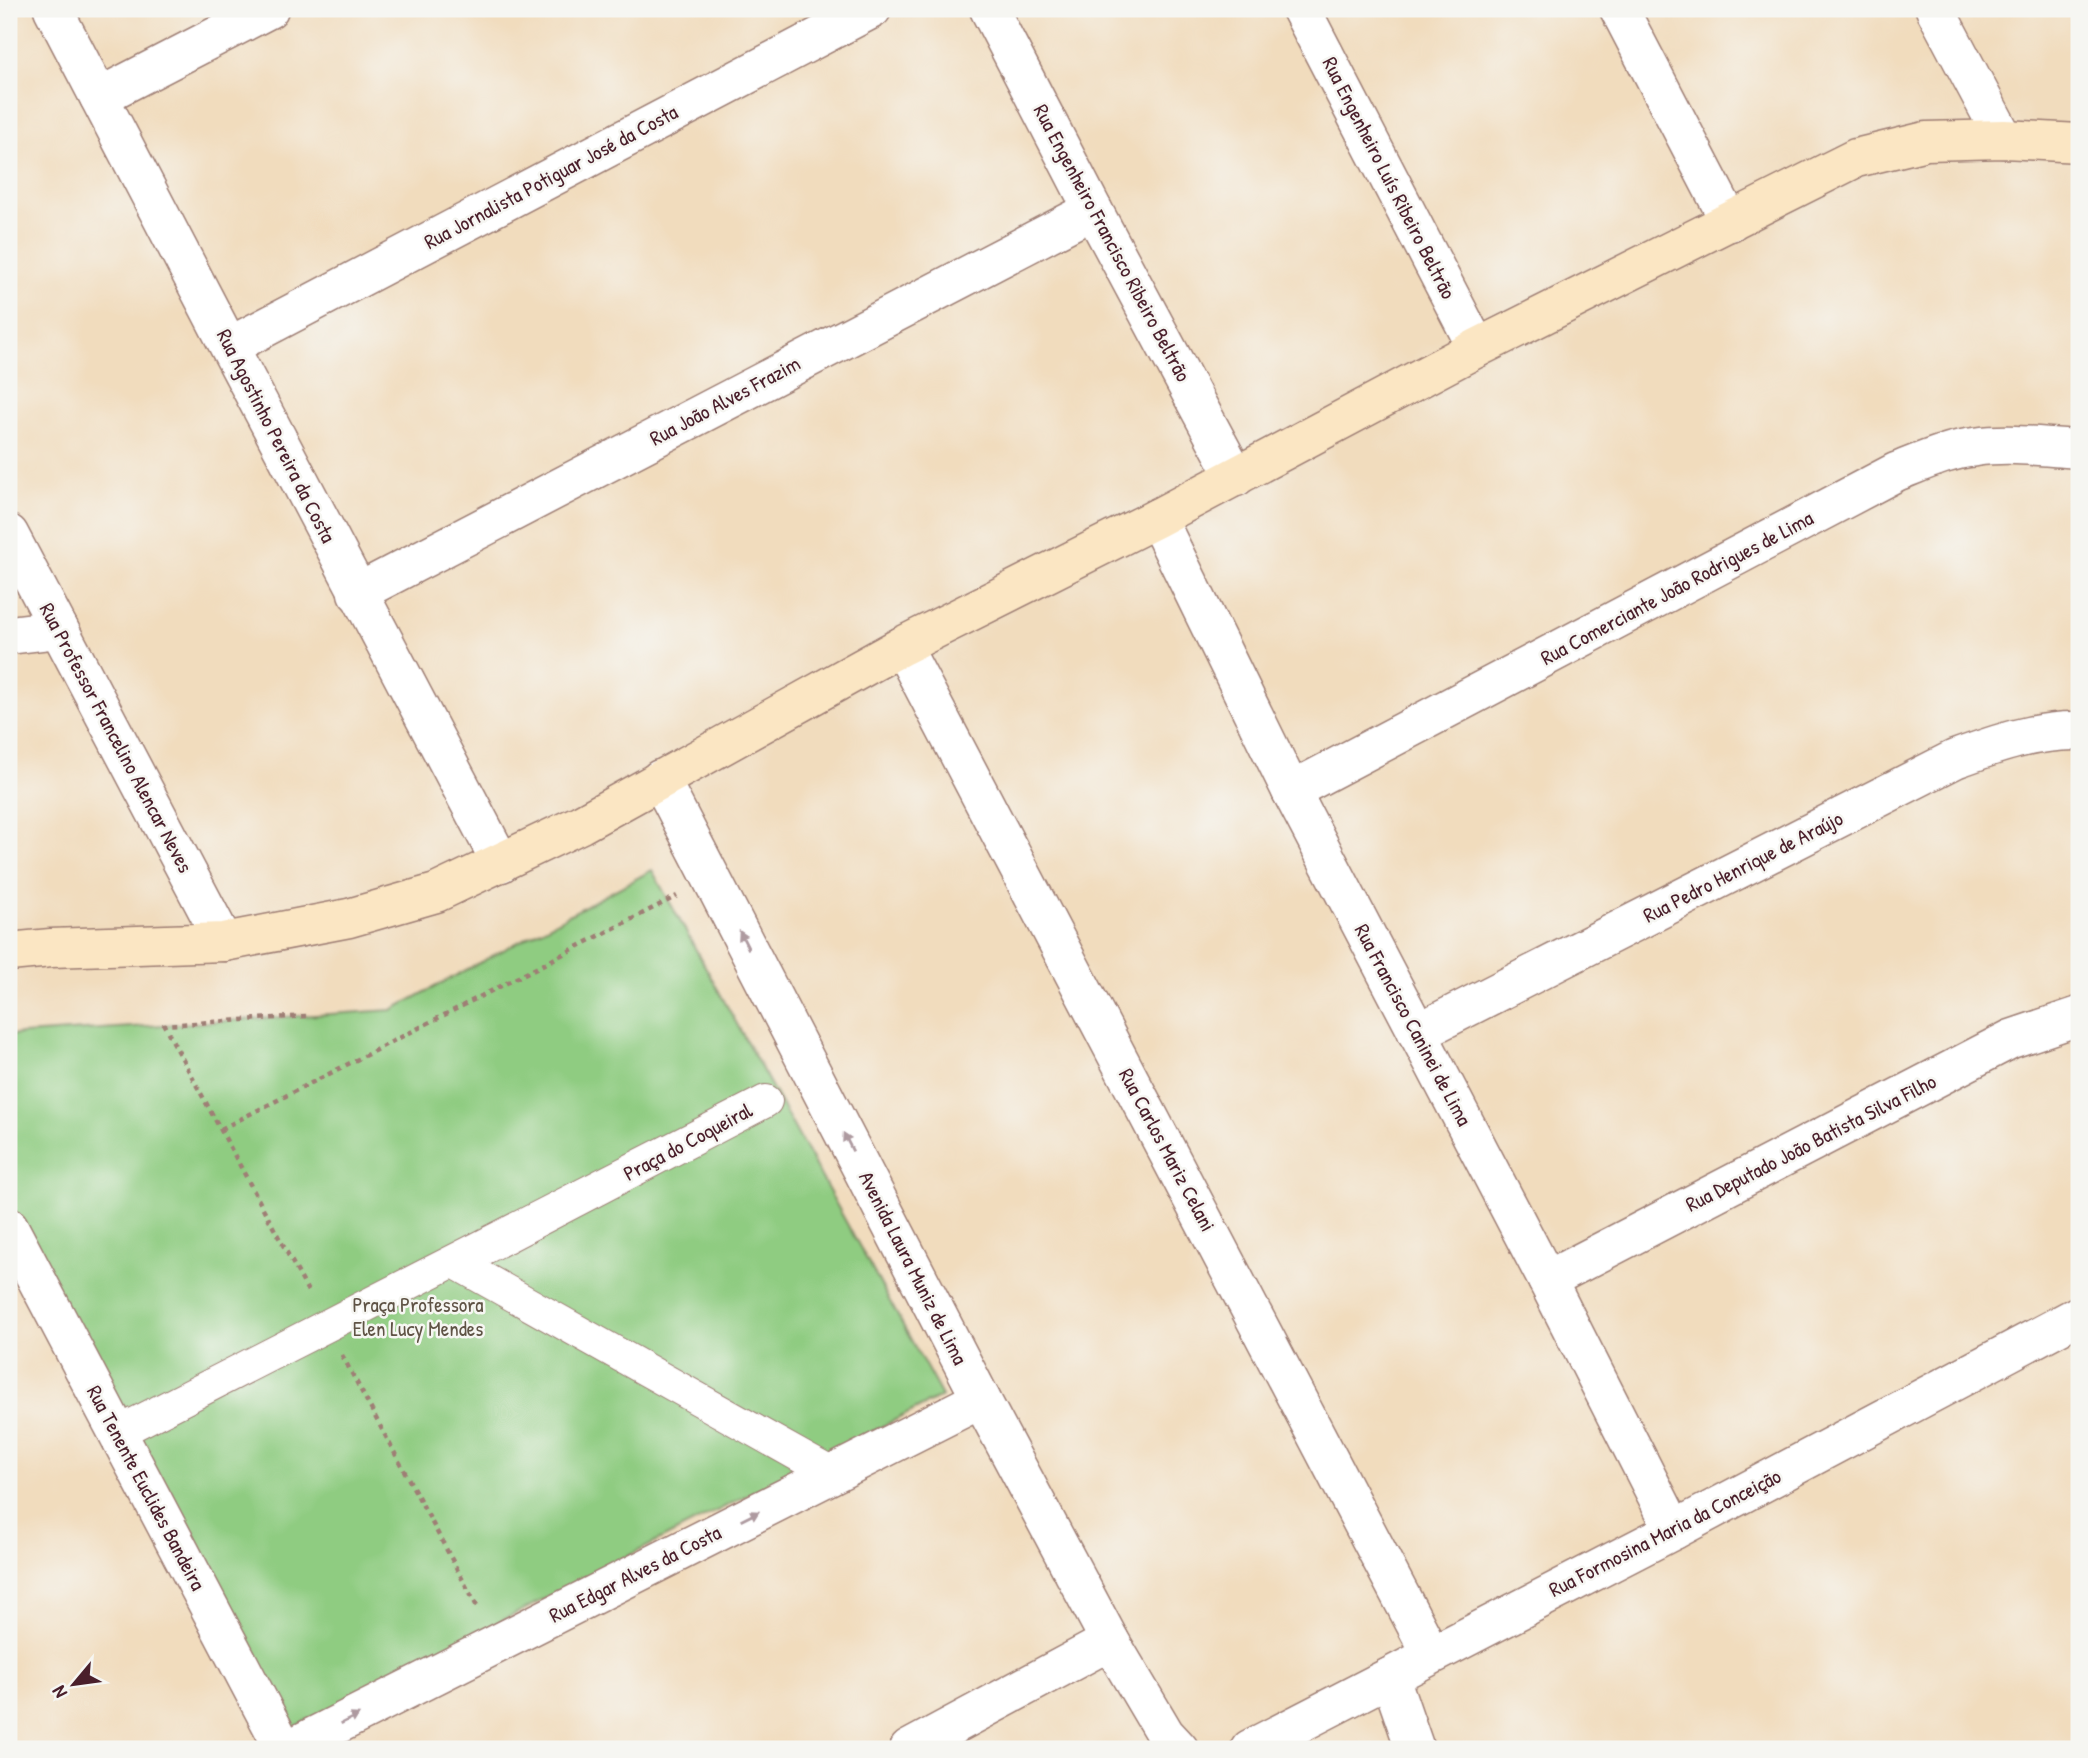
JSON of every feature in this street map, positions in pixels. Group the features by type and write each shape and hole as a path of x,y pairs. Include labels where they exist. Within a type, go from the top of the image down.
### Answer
{"main road":[{"path":"9,952 224,942 349,918 436,893 581,824 902,646 1157,519 1477,348 1856,158 1926,141 2004,139 2079,144"}],"street":[{"name":"Rua Agostinho Pereira da Costa","path":"53,9 501,863"},
{"path":"99,97 270,9"},
{"name":"Rua Jornalista Potiguar José da Costa","path":"230,346 872,9"},
{"name":"Rua Engenheiro Francisco Ribeiro Beltrão","path":"989,9 1236,477"},
{"name":"Rua Engenheiro Luís Ribeiro Beltrão","path":"1301,9 1477,348"},
{"path":"1619,9 1730,222"},
{"path":"1935,9 2004,139"},
{"name":"Rua João Alves Frazim","path":"357,593 1093,210"},
{"name":"Rua Comerciante João Rodrigues de Lima","path":"1292,791 1896,472 1941,454 1975,447 2022,445 2079,449"},
{"name":"Rua Francisco Caninei de Lima","path":"1157,519 1292,791 1674,1530"},
{"name":"Rua Professor Francelino Alencar Neves","path":"9,534 224,942"},
{"path":"9,635 59,629"},
{"name":"Rua Carlos Mariz Celani","path":"902,646 1431,1654"},
{"name":"Rua Pedro Henrique de Araújo","path":"1417,1032 1955,759 2007,740 2057,730 2079,730"},
{"name":"Avenida Laura Muniz de Lima","path":"660,779 981,1399 1110,1641 1165,1734 1179,1749"},
{"name":"Rua Deputado João Batista Silva Filho","path":"1547,1280 2011,1039 2079,1016"},
{"name":"Praça do Coqueiral","path":"117,1433 766,1101 456,1263 832,1474"},
{"name":"Rua Tenente Euclides Bandeira","path":"13,1243 284,1749"},
{"name":"Rua Formosina Maria da Conceição","path":"1250,1749 1674,1530 2079,1315"},
{"name":"Rua Edgar Alves da Costa","path":"289,1749 981,1399"},
{"path":"909,1749 1110,1641"},
{"path":"1390,1677 1415,1749"}],"path":[{"path":"221,1129 712,879"},
{"path":"306,1016 164,1025 497,1644"}],"green space":[{"name":"Praça Professora Elen Lucy Mendes","path":"652,870 942,1396 288,1730 9,1210 9,1035 392,1010"}]}
